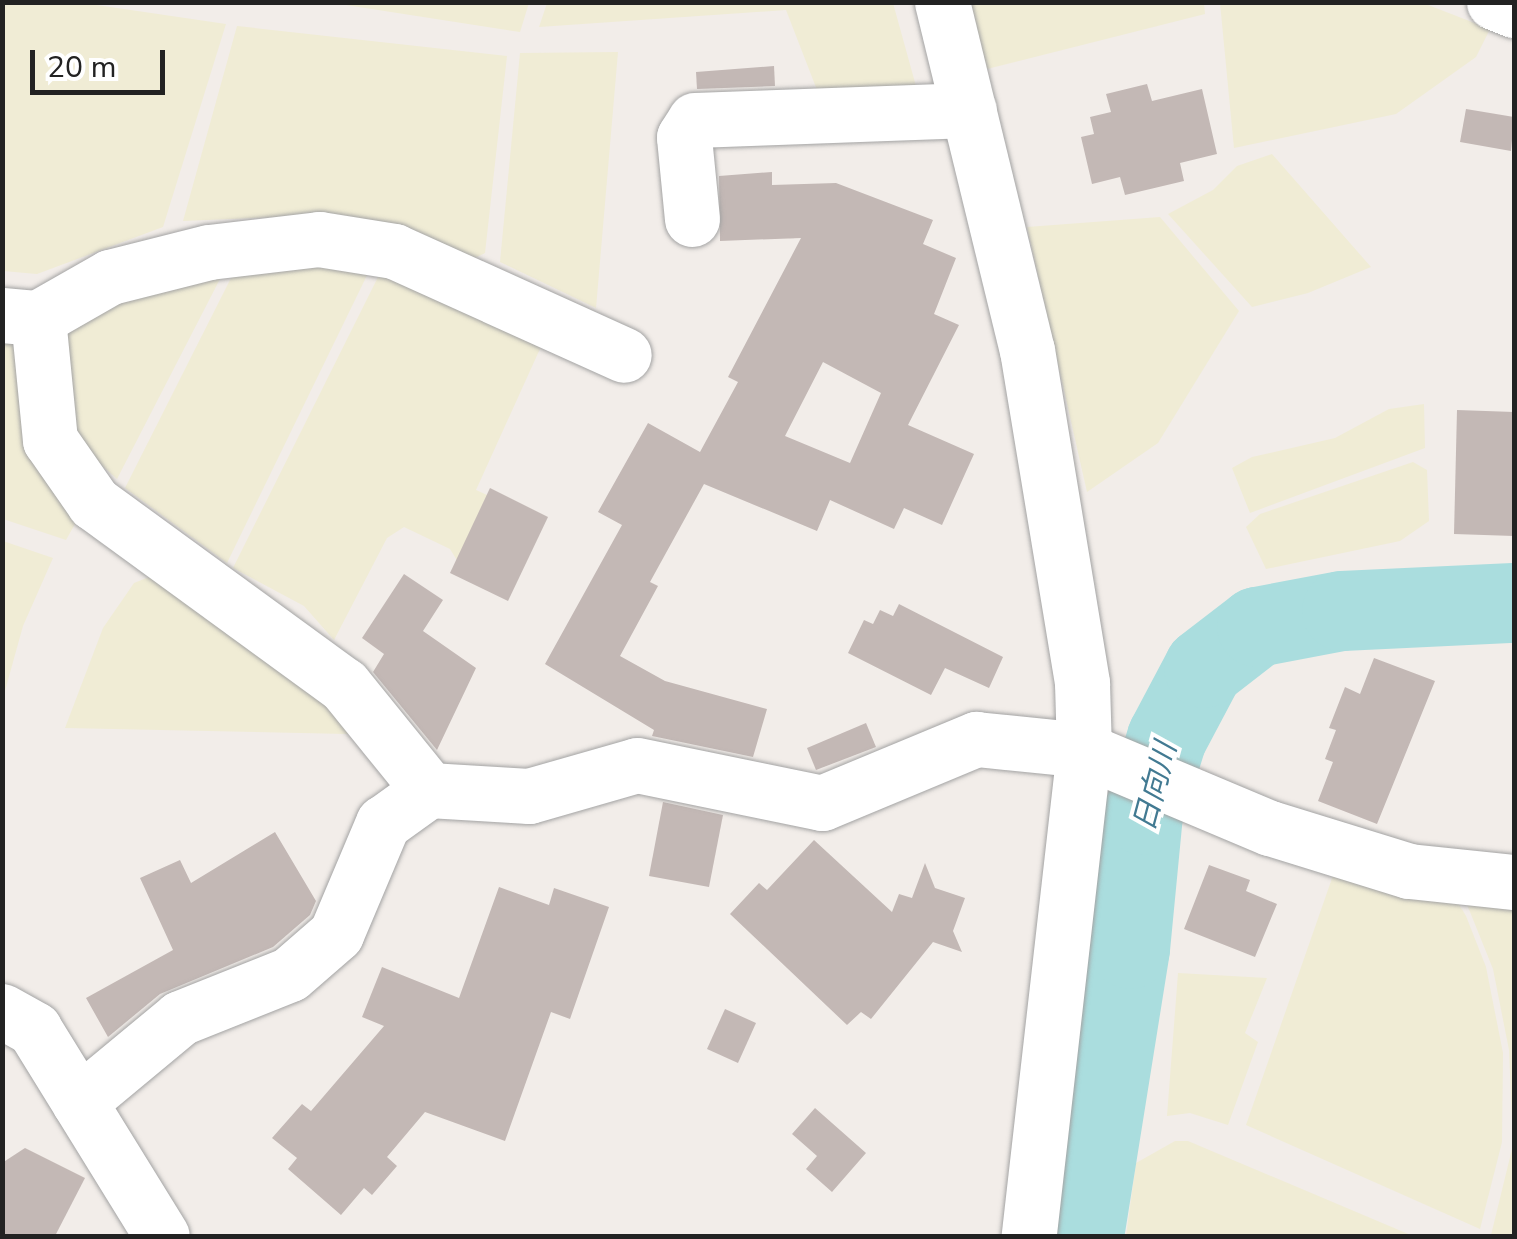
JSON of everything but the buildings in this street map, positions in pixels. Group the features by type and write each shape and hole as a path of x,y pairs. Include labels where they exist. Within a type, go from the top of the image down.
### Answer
{"street":[{"path":"942,2 1027,350 1103,757 1030,1236"},
{"path":"1494,2 1514,10"},
{"path":"692,219 684,137 695,120 969,110"},
{"path":"429,790 344,686 94,503 50,440 20,316 110,277 209,252 318,239 394,251 624,355"},
{"path":"79,1102 180,1018 290,974 336,934 383,823 429,790 530,796 637,766 822,802 976,739 1103,757 1270,828 1409,872 1514,882"},
{"path":"2,1011 34,1029 162,1236"}],"shaded area":[{"path":"2,3 83,3 226,24 163,227 37,274 3,271"},
{"path":"333,3 529,3 520,32"},
{"path":"547,3 893,3 919,97 817,90 786,10 539,27"},
{"path":"969,3 1204,3 1205,14 987,69"},
{"path":"1220,3 1423,3 1490,29 1476,57 1396,114 1234,148"},
{"path":"237,26 507,56 485,253 471,260 305,216 183,221"},
{"path":"618,52 596,308 500,262 520,53"},
{"path":"1272,154 1371,267 1308,293 1252,307 1168,214 1213,190 1237,166"},
{"path":"1160,217 1239,311 1158,443 1087,492 1027,227"},
{"path":"268,257 373,263 227,563 125,488 233,274"},
{"path":"384,265 549,329 476,490 532,515 466,575 450,549 404,527 387,538 334,640 304,606 233,568"},
{"path":"221,277 117,479 71,438 57,328 97,303"},
{"path":"2,341 17,342 84,508 66,540 3,519"},
{"path":"1424,404 1425,448 1250,513 1232,468 1252,457 1335,438 1389,409"},
{"path":"1413,462 1427,470 1429,521 1400,541 1266,569 1246,527 1260,514"},
{"path":"3,541 53,558 23,626 3,698"},
{"path":"154,575 328,698 348,734 65,728 103,628 134,583"},
{"path":"1337,864 1452,893 1466,916 1486,967 1503,1053 1502,1142 1480,1229 1246,1125"},
{"path":"1462,892 1514,895 1514,1236 1491,1235 1513,1145 1509,1050 1493,969"},
{"path":"1178,973 1267,978 1245,1033 1258,1042 1228,1125 1190,1113 1167,1116"},
{"path":"1175,1141 1188,1141 1413,1236 1126,1236 1136,1163"}],"waterway":[{"name":"日向川","path":"1084,1236 1130,949 1143,815 1167,738 1204,668 1257,627 1342,611 1514,603"}]}
